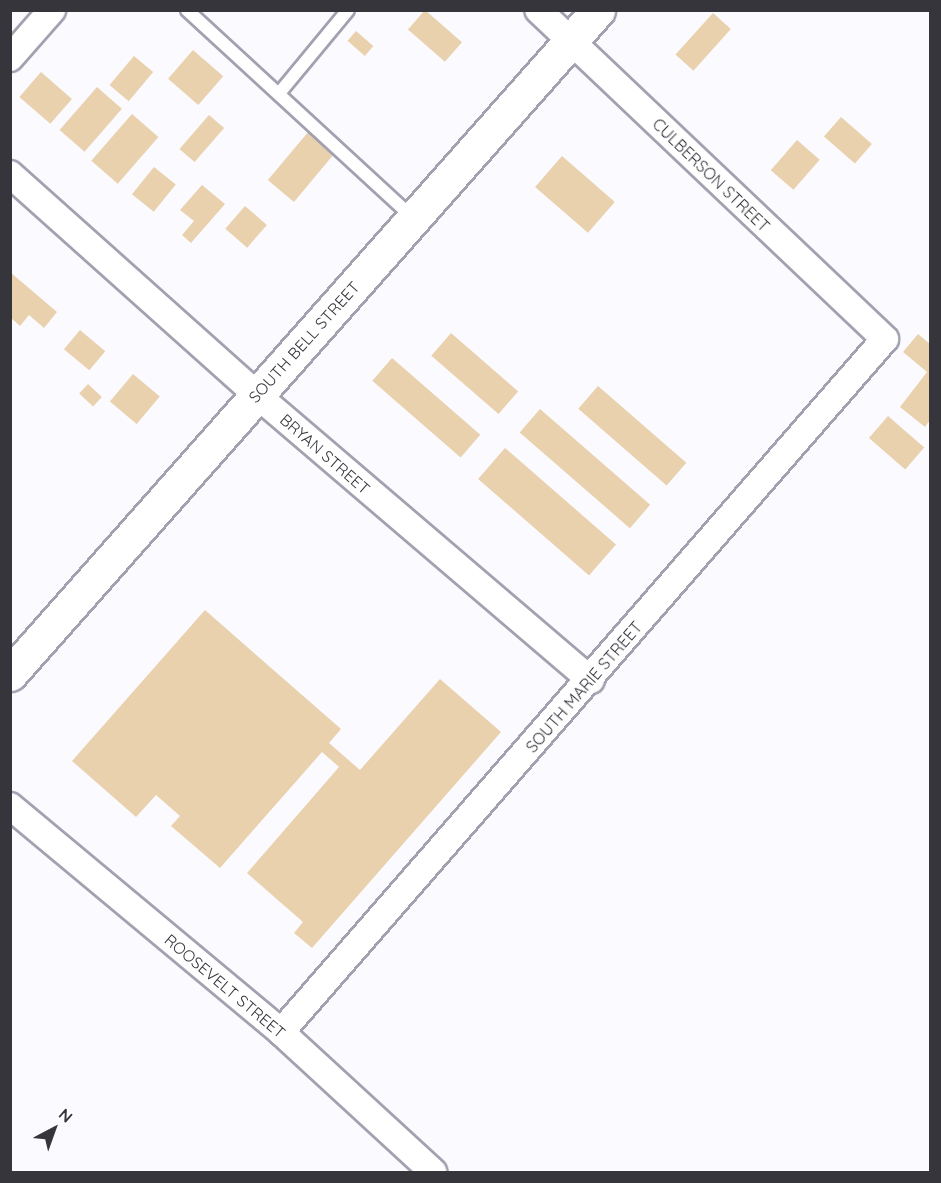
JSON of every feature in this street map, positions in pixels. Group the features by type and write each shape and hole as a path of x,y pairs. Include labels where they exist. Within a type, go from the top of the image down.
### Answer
{"main road":[{"name":"SOUTH BELL STREET","path":"10,674 598,10"}],"street":[{"path":"10,58 52,10"},
{"name":"CULBERSON STREET","path":"538,10 885,339"},
{"name":"BRYAN STREET","path":"10,174 257,395 591,680"},
{"name":"SOUTH MARIE STREET","path":"281,1032 591,680 885,339"},
{"name":"ROOSEVELT STREET","path":"10,806 281,1032 433,1173"}],"lane":[{"path":"188,10 280,91 414,218"},
{"path":"280,91 348,10"}],"building":[{"path":"425,10 462,42 445,62 408,30"},
{"path":"713,13 731,29 693,71 676,55"},
{"path":"356,31 373,46 365,56 347,41"},
{"path":"193,50 223,76 198,105 168,79"},
{"path":"134,56 153,72 129,101 110,85"},
{"path":"41,72 72,99 50,124 19,97"},
{"path":"97,87 122,109 85,152 60,130"},
{"path":"132,114 158,137 118,184 91,161"},
{"path":"209,115 224,128 195,162 179,149"},
{"path":"841,117 872,144 855,164 824,137"},
{"path":"309,131 335,153 294,202 268,180"},
{"path":"797,140 820,160 793,190 771,170"},
{"path":"562,156 615,202 588,233 535,187"},
{"path":"154,167 176,185 154,212 132,194"},
{"path":"202,185 225,204 191,243 182,235 194,221 180,210"},
{"path":"245,206 267,225 247,248 225,229"},
{"path":"10,272 57,312 44,328 29,315 20,326 10,317"},
{"path":"80,330 105,351 89,370 64,349"},
{"path":"451,333 518,391 498,414 431,356"},
{"path":"918,334 930,344 930,420 925,427 900,407 927,372 903,352"},
{"path":"392,358 480,435 461,457 372,381"},
{"path":"133,374 160,396 137,424 110,402"},
{"path":"88,384 102,397 93,406 79,394"},
{"path":"598,386 686,463 667,485 578,409"},
{"path":"540,409 650,505 630,528 520,432"},
{"path":"888,416 924,447 905,469 869,438"},
{"path":"505,448 616,544 589,575 478,479"},
{"path":"205,610 341,729 329,743 360,770 440,679 501,732 312,948 294,933 303,922 247,873 339,767 322,752 220,868 171,826 180,816 156,795 136,817 72,761"}]}
